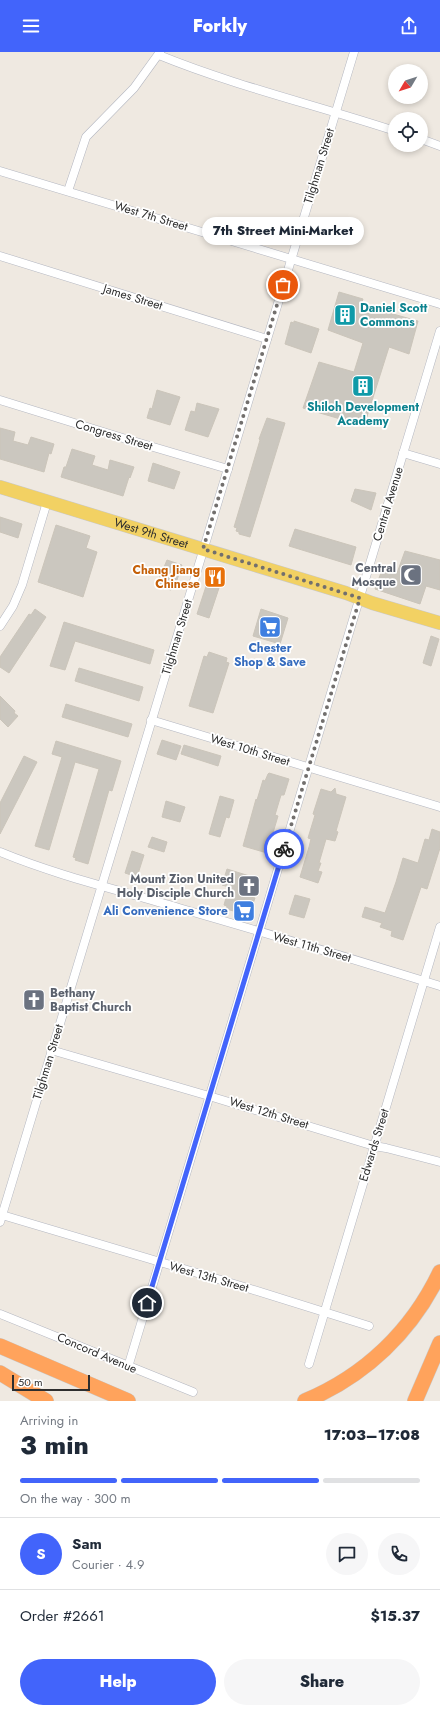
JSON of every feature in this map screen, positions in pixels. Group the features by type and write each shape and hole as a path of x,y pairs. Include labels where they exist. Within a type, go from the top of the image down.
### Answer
{"highway":[{"path":"305,1401 352,1377 381,1354 407,1326 430,1292 440,1272"},
{"path":"415,1401 440,1343"},
{"path":"0,1346 128,1401"},
{"path":"0,1373 46,1401"}],"main road":[{"name":"West 9th Street","path":"0,488 203,549 440,623"}],"street":[{"name":"Tilghman Street","path":"1,1219 354,52"},
{"path":"68,191 86,137 134,88 159,54 196,70 388,129"},
{"path":"428,142 440,146"},
{"name":"West 7th Street","path":"0,170 440,304"},
{"name":"James Street","path":"0,256 267,339"},
{"name":"Central Avenue","path":"128,1367 440,331"},
{"name":"Congress Street","path":"0,400 228,469"},
{"path":"403,453 440,464"},
{"path":"0,626 13,606 22,584 47,502"},
{"name":"West 10th Street","path":"151,720 440,807"},
{"name":"West 11th Street","path":"0,852 25,862 101,886 341,955 440,986"},
{"name":"Edwards Street","path":"309,1364 440,927"},
{"name":"West 12th Street","path":"51,1050 374,1146 440,1162"},
{"name":"West 13th Street","path":"1,1219 159,1262 324,1311 369,1326"},
{"name":"Concord Avenue","path":"0,1314 193,1392"}],"building":[{"path":"339,292 363,299 361,305 418,321 409,354 389,347 364,426 303,408 319,362 354,372 363,343 328,330"},
{"path":"294,321 319,329 311,353 285,344 291,322 294,323"},
{"path":"157,390 180,397 170,425 147,418 150,408 152,409"},
{"path":"197,403 219,409 208,437 185,430 191,411 195,412"},
{"path":"267,418 285,423 250,537 239,534 239,532 236,531 237,528 234,527 260,440 259,439"},
{"path":"0,428 15,432 13,441 28,445 31,437 54,444 51,454 49,453 44,472 0,459"},
{"path":"72,449 95,456 92,465 108,470 110,460 134,467 123,496 61,477"},
{"path":"153,463 180,472 174,489 148,481"},
{"path":"355,489 376,493 371,510 351,501"},
{"path":"0,517 22,524 18,538 0,532"},
{"path":"56,525 90,536 86,548 97,552 83,597 38,582"},
{"path":"295,529 356,547 351,565 289,546"},
{"path":"405,551 440,560 440,590 426,586 420,604 375,589 382,570 397,573"},
{"path":"167,560 182,565 177,580 175,580 171,590 156,586"},
{"path":"211,571 223,576 209,618 197,614"},
{"path":"35,609 46,617 9,673 0,667 0,657 29,614 31,615"},
{"name":"Chester Shop & Save","path":"261,609 288,618 280,644 253,636"},
{"path":"64,622 154,650 150,664 75,641 65,670 50,666"},
{"path":"431,636 439,639 431,666 423,663"},
{"path":"209,652 227,658 226,662 229,663 213,713 189,706 204,656 207,657"},
{"path":"79,668 143,687 139,701 75,681"},
{"path":"0,696 18,716 8,727 0,719"},
{"path":"66,704 132,724 128,737 62,717"},
{"path":"162,740 181,746 176,760 157,754"},
{"path":"56,741 121,761 112,791 109,790 88,864 75,860 76,858 73,857 99,769 75,762 49,850 35,846 62,757 52,754"},
{"path":"184,745 221,756 218,766 181,754"},
{"path":"24,756 37,762 0,834 0,803"},
{"path":"269,773 289,779 284,795 281,795 275,815 278,816 267,853 243,846 256,799 257,800 263,780 265,781"},
{"path":"335,788 336,794 346,797 336,831 338,832 335,841 326,839 319,863 321,863 318,871 322,872 318,883 300,877 311,839 308,838 315,815 313,814 321,789 331,792"},
{"path":"220,796 234,800 229,818 226,817 220,837 209,834"},
{"path":"166,801 185,807 180,822 162,817"},
{"path":"432,829 440,832 440,848 427,889 421,887 403,940 391,936 392,931 380,927 382,923 362,917 365,907 385,913 403,858 418,863 425,839 429,840"},
{"path":"152,837 167,842 164,852 148,847"},
{"path":"132,851 144,855 137,877 125,873"},
{"path":"227,869 256,878 250,897 255,898 249,915 226,909 227,906 224,905 229,887 222,885"},
{"path":"295,895 310,899 304,918 289,914"}],"way so far":[{"path":"283,285 203,549 346,592 360,598 284,849"}],"place":[{"name":"7th Street Mini-Market","path":"283,285"},
{"name":"Daniel Scott Commons","path":"345,315"},
{"name":"Shiloh Development Academy","path":"363,386"},
{"name":"Central Mosque","path":"411,575"},
{"name":"Chang Jiang Chinese","path":"215,577"},
{"name":"Chester Shop & Save","path":"270,627"},
{"name":"Mount Zion United Holy Disciple Church","path":"249,886"},
{"name":"Ali Convenience Store","path":"244,911"},
{"name":"Bethany Baptist Church","path":"34,1000"}],"route":[{"path":"147,1303 284,849"}]}
